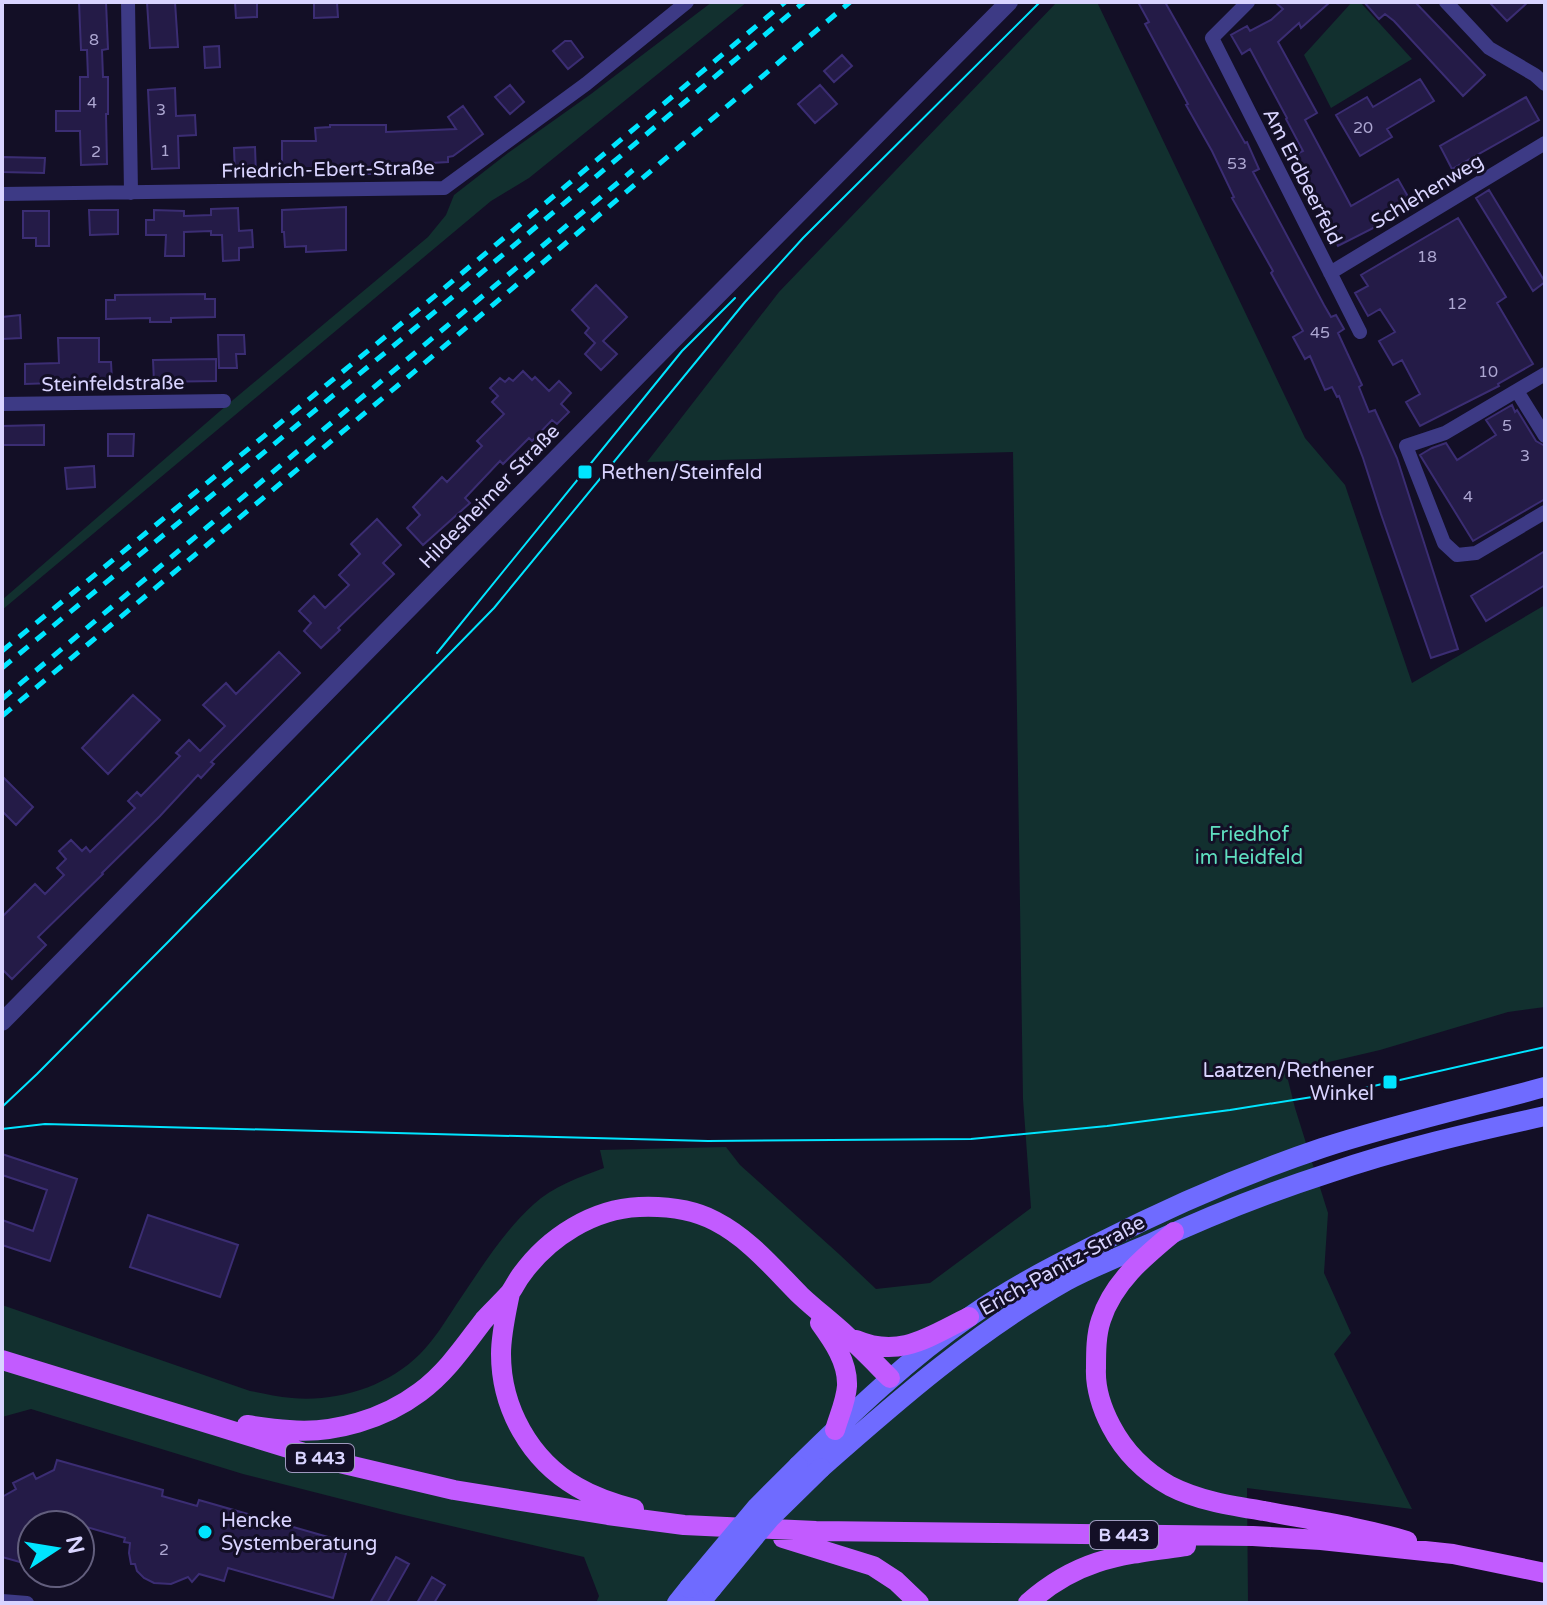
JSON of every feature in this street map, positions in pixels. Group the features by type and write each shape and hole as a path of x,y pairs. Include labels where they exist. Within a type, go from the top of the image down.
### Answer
{"main road":[{"name":"Erich-Panitz-Straße","path":"695,1595 757,1507 890,1378 969,1317 1032,1278 1166,1209 1246,1176 1322,1148 1545,1087"},
{"name":"Erich-Panitz-Straße","path":"695,1595 821,1468 903,1396 982,1335 1068,1280 1174,1232 1331,1172 1545,1116"},
{"path":"189,1418 292,1431 348,1426 373,1417 419,1393 440,1376 511,1292 523,1272 549,1245 574,1226 602,1213 628,1207 657,1206 712,1219 736,1233 848,1337 890,1378 903,1396"},
{"path":"1174,1232 1144,1257 1117,1287 1101,1319 1095,1378 1104,1414 1119,1441 1140,1465 1170,1485 1200,1498 1379,1532 1453,1554"},
{"path":"511,1292 501,1354 504,1386 515,1420 532,1448 553,1471 579,1489 684,1525"},
{"path":"802,1296 837,1348 845,1369 847,1386 835,1430"},
{"path":"848,1337 881,1348 899,1347 921,1341 969,1317"},
{"name":"B 443","path":"2,1360 327,1460 454,1490 608,1515 684,1525 749,1528 1253,1536 1321,1540 1453,1554 1545,1573"},
{"path":"749,1528 873,1566 896,1581 919,1603"},
{"path":"1028,1603 1048,1585 1077,1569 1113,1556 1253,1536"}],"street":[{"path":"128,2 131,193"},
{"name":"Friedrich-Ebert-Straße","path":"2,194 444,188 586,84 687,2"},
{"name":"Hildesheimer Straße","path":"2,1022 1009,2"},
{"name":"Am Erdbeerfeld","path":"1248,2 1212,38 1360,332"},
{"path":"1446,2 1489,48 1545,84"},
{"name":"Schlehenweg","path":"1330,273 1545,143"},
{"path":"1545,374 1445,433 1406,446 1444,543 1457,555 1476,553 1545,512"},
{"path":"1517,391 1545,436"},
{"name":"Steinfeldstraße","path":"2,404 224,401"},
{"path":"2,1601 27,1603"}],"green space":[{"path":"712,2 747,2 529,178 491,201 2,610 2,600 227,405 428,237 446,215 454,195"},
{"name":"Friedhof im Heidfeld","path":"1057,2 1097,2 1305,438 1345,485 1412,683 1545,605 1545,1007 1508,1012 1380,1050 1286,1072 1328,1213 1324,1273 1351,1333 1334,1354 1412,1509 1247,1488 1248,1603 596,1603 599,1596 584,1557 243,1474 31,1409 2,1417 2,1305 250,1391 309,1399 344,1395 377,1383 407,1366 425,1349 522,1215 558,1188 604,1168 600,1150 726,1147 740,1165 876,1289 930,1283 1031,1208 1023,1099 1013,452 647,462 779,292"},
{"path":"1352,2 1360,2 1412,59 1331,108 1304,55"}],"building":[{"path":"79,2 106,2 108,49 102,50 103,77 108,77 107,164 81,165 80,131 56,131 56,111 80,111 80,77 88,77 87,50 81,50"},
{"path":"147,2 175,2 178,47 150,48"},
{"path":"235,2 257,2 257,17 236,18"},
{"path":"314,2 337,2 338,17 314,18"},
{"path":"1138,2 1165,2 1247,142 1259,169 1253,172 1324,305 1331,317 1336,315 1344,329 1338,333 1362,385 1359,387 1369,412 1375,410 1397,458 1458,649 1431,658 1339,396 1332,387 1325,390 1310,356 1305,359 1293,337 1303,331 1232,198 1212,151 1145,24 1149,22"},
{"path":"1275,2 1330,2 1301,28 1299,23 1278,42 1317,113 1305,120 1351,206 1398,179 1414,207 1338,246 1292,156 1303,151 1287,118 1250,49 1242,54 1231,35 1247,26 1250,31 1271,20 1283,9"},
{"path":"1364,2 1415,2 1485,75 1463,96 1394,21 1385,14 1379,19"},
{"path":"1489,2 1528,2 1507,21"},
{"path":"565,41 571,41 583,57 568,69 553,51"},
{"path":"219,46 220,67 205,68 204,47"},
{"path":"842,55 852,66 834,82 824,71"},
{"path":"1420,79 1434,101 1387,129 1392,137 1360,156 1336,115 1367,97 1373,107"},
{"path":"510,85 524,102 510,114 495,97"},
{"path":"820,85 837,104 815,123 798,104"},
{"path":"175,88 176,116 195,115 196,135 178,136 179,168 152,169 148,90"},
{"path":"1526,97 1539,120 1452,169 1440,146"},
{"path":"463,106 483,134 448,157 448,162 431,163 431,171 409,172 408,167 377,168 377,174 327,173 327,169 282,170 282,141 316,141 315,128 386,125 386,132 456,129 448,117"},
{"path":"255,147 256,174 235,174 234,148"},
{"path":"3,157 45,158 44,173 2,172"},
{"path":"1489,190 1545,282 1533,291 1476,198"},
{"path":"346,207 346,250 306,252 306,246 285,247 282,210"},
{"path":"238,208 239,231 252,230 253,247 239,248 239,260 223,261 222,235 211,235 211,231 184,232 184,256 165,256 166,235 146,235 146,220 154,220 154,210 184,211 184,216 211,215 211,209"},
{"path":"89,210 118,210 118,234 90,235"},
{"path":"23,211 49,211 49,246 36,246 36,238 23,238"},
{"path":"1458,218 1506,297 1497,303 1533,364 1499,386 1420,426 1406,402 1420,394 1402,360 1393,365 1379,341 1395,332 1380,309 1368,316 1355,293 1368,286 1361,275"},
{"path":"596,285 627,317 603,341 617,354 601,370 585,354 595,343 585,333 589,328 572,310"},
{"path":"205,294 205,299 215,299 215,317 171,318 171,322 150,322 150,318 106,319 106,300 115,300 115,295"},
{"path":"20,315 21,338 2,339 2,317"},
{"path":"218,335 244,335 245,354 236,354 237,368 219,368"},
{"path":"58,338 99,338 99,362 111,362 112,381 25,384 25,364 59,363"},
{"path":"216,359 216,381 154,382 153,360"},
{"path":"523,371 532,380 535,377 549,391 559,381 571,393 561,404 569,412 557,424 552,420 532,441 529,438 503,464 500,461 465,498 470,503 423,545 407,528 420,515 413,507 442,477 447,482 482,446 477,441 504,414 492,402 498,396 490,388 500,378 505,382 509,378 513,381"},
{"path":"1512,405 1536,441 1545,446 1545,499 1473,541 1420,455 1446,443 1457,460 1496,435 1486,420"},
{"path":"44,425 44,445 2,445 2,426"},
{"path":"108,434 134,434 133,456 108,456"},
{"path":"94,466 95,487 67,489 65,468"},
{"path":"377,519 401,545 383,563 394,574 321,648 304,631 311,623 299,611 314,596 325,608 349,585 339,575 360,554 351,544"},
{"path":"1545,551 1545,585 1486,621 1471,596"},
{"path":"279,652 300,673 211,762 214,764 201,778 198,775 38,937 46,945 12,979 2,969 2,917 35,884 45,894 64,875 57,868 66,859 59,851 71,840 82,851 86,847 90,852 135,808 128,801 137,792 141,796 180,756 176,753 189,740 200,751 225,726 203,705 226,683 236,694"},
{"path":"133,695 160,720 108,774 82,748"},
{"path":"2,776 33,807 16,825 2,811"},
{"path":"2,1154 77,1179 50,1261 2,1245 2,1220 33,1231 47,1190 2,1175"},
{"path":"148,1215 238,1245 220,1297 130,1267"},
{"name":"Hencke Systemberatung","path":"57,1460 163,1490 162,1496 197,1506 199,1500 349,1543 333,1598 228,1568 224,1581 199,1574 192,1582 188,1577 171,1584 154,1583 137,1571 135,1564 131,1564 130,1543 124,1542 125,1538 96,1530 96,1509 16,1509 16,1561 2,1557 2,1497 16,1489 13,1483 33,1473 36,1479 54,1470"},
{"path":"396,1557 409,1564 387,1603 370,1603"},
{"path":"432,1577 445,1585 434,1603 417,1603"}],"tram line":[{"path":"2,1107 494,608 745,302 803,238 1040,2"},
{"path":"437,653 682,351 735,298"},
{"path":"2,1129 45,1124 708,1141 971,1139 1107,1126 1356,1090 1545,1047"}],"railway":[{"path":"2,651 430,300 785,2"},
{"path":"2,668 437,310 804,2"},
{"path":"2,716 850,2"},
{"path":"2,699 633,170"}],"place":[{"name":"Rethen/Steinfeld","path":"585,472"},
{"name":"Laatzen/Rethener Winkel","path":"1390,1082"},
{"name":"Hencke Systemberatung","path":"205,1532"}]}
